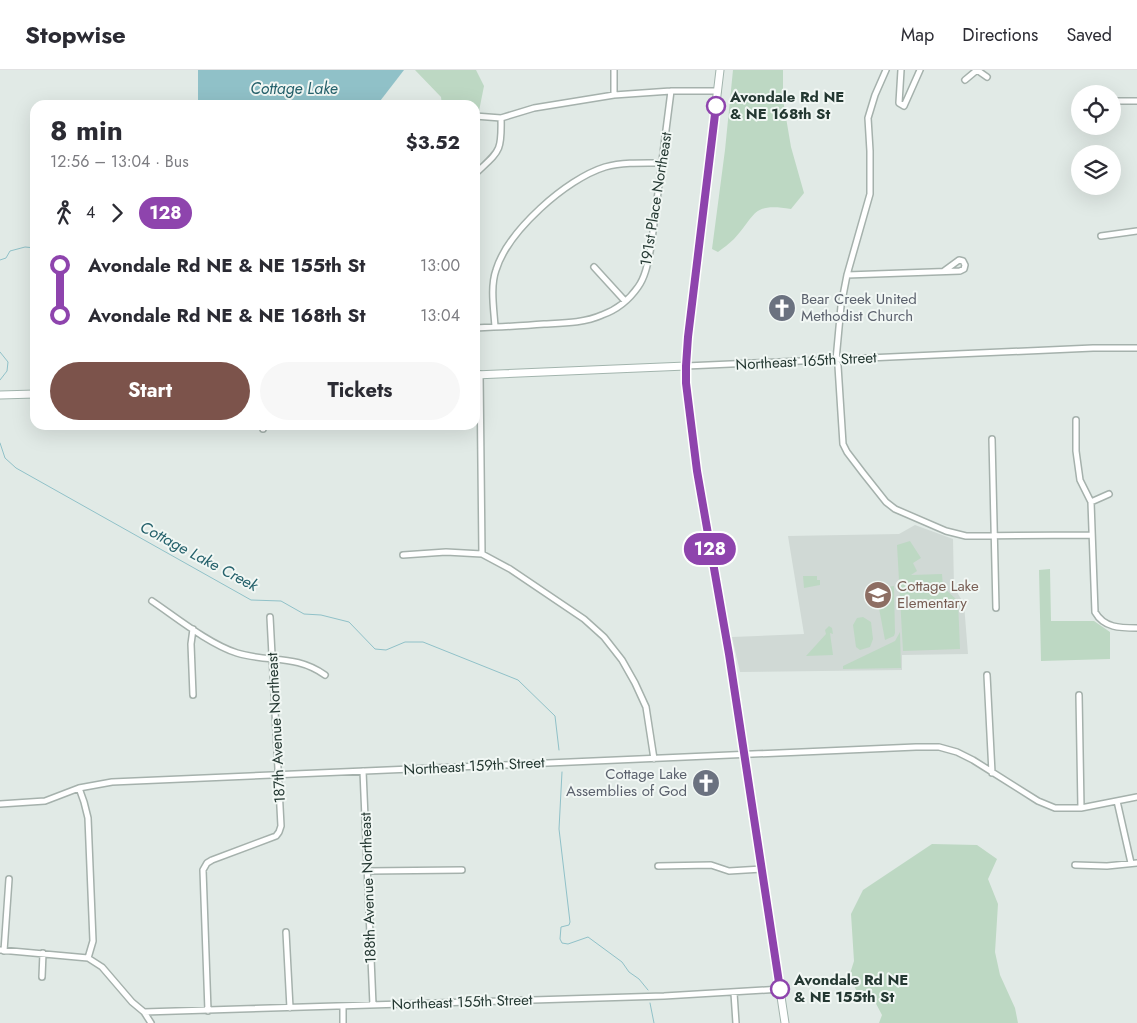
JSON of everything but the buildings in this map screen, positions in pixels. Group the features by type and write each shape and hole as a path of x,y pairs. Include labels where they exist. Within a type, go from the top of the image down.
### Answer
{"main road":[{"path":"720,70 686,366 697,471 745,754 785,1023"},
{"name":"Northeast 165th Street","path":"480,375 686,366"},
{"path":"0,395 30,394"}],"street":[{"path":"614,70 614,95"},
{"path":"886,70 875,95 868,118 870,194 847,275 841,306 836,360 843,444 847,452 886,502 895,509 946,531 966,536 995,537 1092,535"},
{"path":"901,70 899,103 904,106 920,70"},
{"path":"965,80 977,70 987,77"},
{"path":"480,116 501,118 534,108 614,95 671,91 718,91"},
{"name":"191st Place Northeast","path":"625,302 638,287 648,264 671,91"},
{"path":"1121,101 1137,102"},
{"path":"480,170 493,159 500,147 502,136 501,118"},
{"path":"495,327 495,272 500,259 532,216 574,182 598,170 622,164 662,163"},
{"path":"1101,236 1137,231"},
{"path":"480,328 587,319 601,316 625,302 594,266"},
{"path":"847,275 944,271"},
{"name":"Northeast 165th Street","path":"686,366 1093,348 1137,348"},
{"path":"1076,420 1078,475 1092,502 1095,612 1099,620 1107,625 1121,628 1137,628"},
{"path":"479,430 482,554"},
{"path":"992,439 996,608"},
{"path":"1092,502 1109,494"},
{"path":"403,554 446,552 482,554 510,569 584,619 604,637 626,668 646,707 654,759"},
{"path":"152,601 228,650 251,656 298,662 313,667 325,675"},
{"name":"187th Avenue Northeast","path":"208,1011 203,870 212,860 276,836 281,826 270,617"},
{"path":"193,629 191,644 193,695"},
{"path":"987,675 992,773"},
{"path":"1079,696 1081,808 1137,798"},
{"name":"Northeast 159th Street","path":"0,804 45,801 79,788 112,782 939,747 958,752 973,760 1038,801 1055,808 1081,808"},
{"name":"188th Avenue Northeast","path":"362,771 373,1005"},
{"path":"79,788 88,818 93,942 88,958"},
{"path":"1117,801 1130,863"},
{"path":"1075,865 1107,866 1137,863"},
{"path":"658,866 711,864 729,871 762,869"},
{"path":"368,871 462,870"},
{"path":"9,879 2,950 88,958 94,961 144,1012 151,1023"},
{"path":"286,932 290,1008"},
{"path":"42,977 43,954"},
{"name":"Northeast 155th Street","path":"144,1012 734,993 780,989"},
{"path":"734,993 736,1023"},
{"path":"343,1007 343,1023"}],"shaded area":[{"name":"Cottage Lake Elementary","path":"915,525 953,539 954,587 964,604 968,654 902,655 902,670 740,672 732,637 804,634 788,536 899,534"}],"green space":[{"path":"415,70 476,70 484,86 480,106 480,100 441,100 441,97"},
{"path":"733,70 783,70 783,100 791,147 804,193 791,209 778,207 761,209 734,239 718,252 712,249"},
{"path":"910,541 921,558 913,563 917,571 911,575 942,574 943,587 958,601 960,649 903,651 897,545"},
{"path":"1050,569 1051,621 1094,621 1110,632 1110,659 1041,661 1039,570"},
{"path":"803,576 817,576 817,580 820,580 820,585 804,588"},
{"path":"894,586 895,633 894,636 885,640 878,603 889,602 887,587"},
{"path":"863,617 871,622 873,639 870,647 860,650 856,647 853,625 857,618"},
{"path":"829,626 832,628 833,634 830,633 833,655 806,656 826,634 825,630"},
{"path":"900,632 901,668 843,669 843,666 895,641"},
{"path":"932,844 977,845 997,859 988,879 998,904 995,952 1000,975 1015,1008 1018,1023 879,1023 882,1015 873,998 858,993 849,977 854,961 851,914 863,890"}],"water":[{"name":"Cottage Lake","path":"198,70 404,70 381,100 198,100"}],"waterway":[{"name":"Cottage Lake Creek","path":"0,260 6,258 10,251 30,248"},
{"name":"Cottage Lake Creek","path":"0,352 8,362 7,371 0,380"},
{"name":"Cottage Lake Creek","path":"0,443 5,458 16,468 251,600 281,601 304,614 321,615 349,622 375,649 386,650 405,642 423,642 518,680 555,716 559,750"},
{"name":"Cottage Lake Creek","path":"562,772 559,829 570,922 569,925 561,927 560,939 562,943 568,944 588,937 622,962 629,972 639,979 648,990"},
{"name":"Cottage Lake Creek","path":"650,1003 654,1023"}],"bus line":[{"name":"128","path":"716,106 688,337 686,383 697,471 729,654 732,684 745,754 780,989"}],"place":[{"name":"Avondale Rd NE & NE 168th St","path":"716,106"},
{"name":"Bear Creek United Methodist Church","path":"782,308"},
{"name":"Cottage Lake Elementary","path":"878,595"},
{"name":"Cottage Lake Assemblies of God","path":"706,783"},
{"name":"Avondale Rd NE & NE 155th St","path":"780,989"}]}
